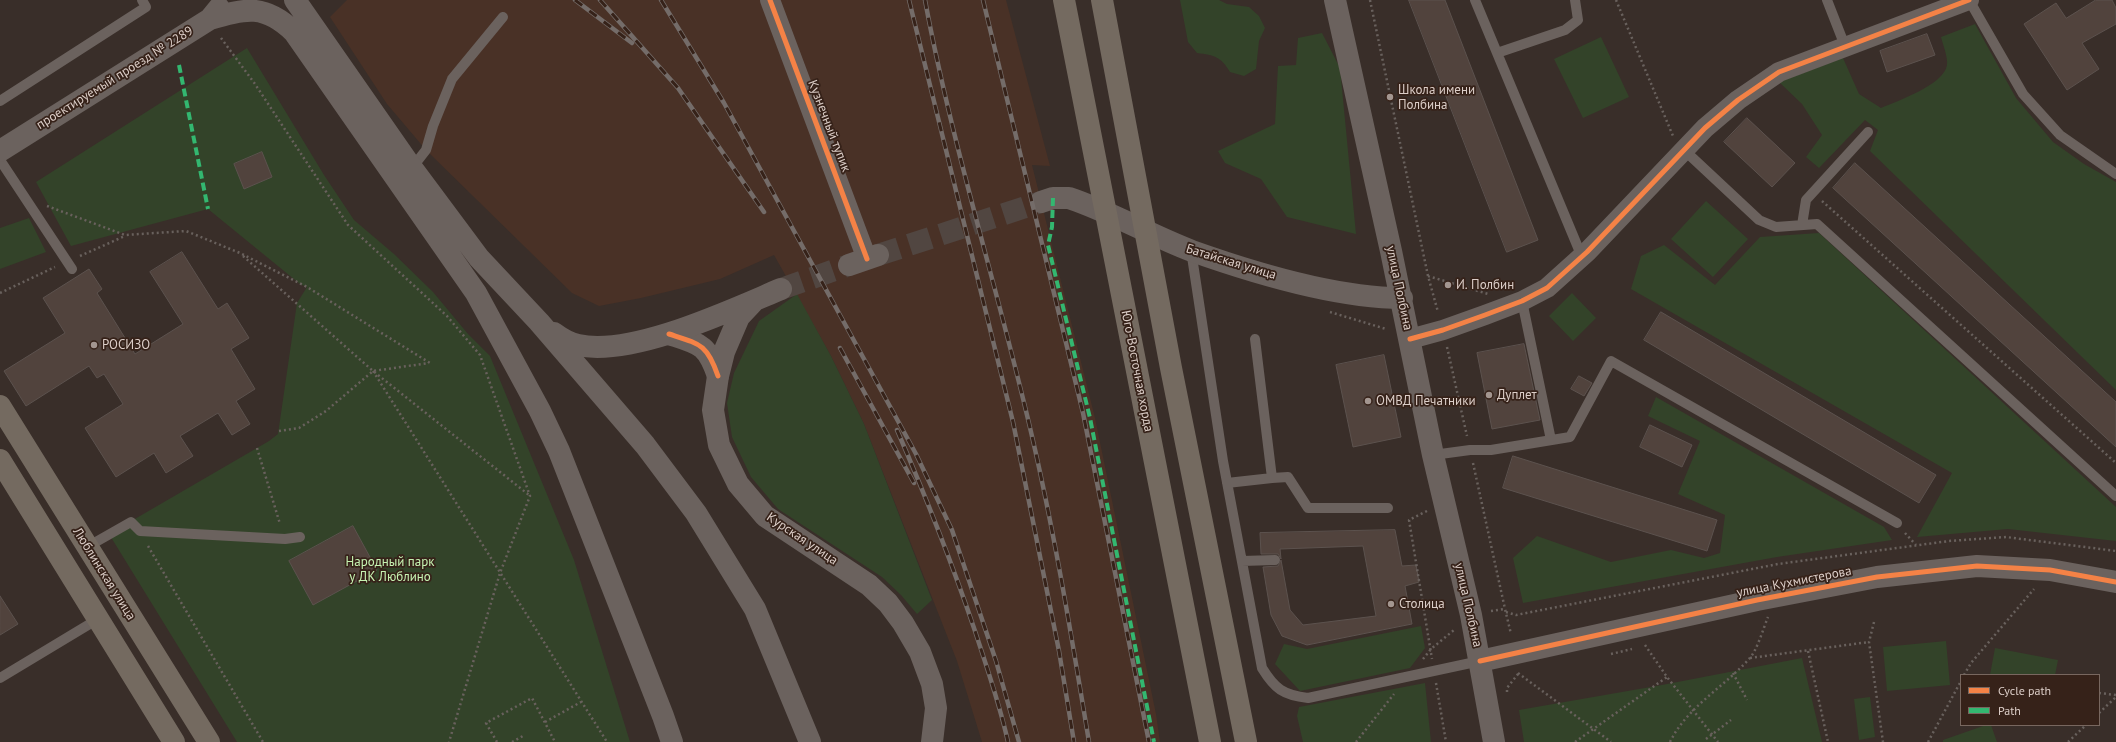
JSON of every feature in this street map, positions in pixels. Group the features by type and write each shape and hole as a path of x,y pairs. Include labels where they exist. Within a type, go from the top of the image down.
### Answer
{"main road":[{"name":"проектируемый проезд № 2289","path":"0,152 210,18 226,0"},
{"path":"295,0 412,168 479,258 539,322 645,445 696,513 755,609 810,742"},
{"name":"Юго-Восточная хорда","path":"1064,0 1210,742"},
{"path":"1102,0 1172,368 1246,742"},
{"name":"улица Полбина","path":"1335,0 1402,298 1433,455 1470,615 1494,742"},
{"path":"210,18 241,11 268,12 283,21 294,32 476,293 540,411 559,451 672,742"},
{"name":"Батайская улица","path":"1041,202 1053,198 1069,198 1191,250 1260,272 1336,292 1374,298 1402,298"},
{"path":"539,322 565,341 578,345 595,348 618,345 669,334 782,289"},
{"name":"Курская улица","path":"754,301 739,317 724,352 718,376 713,410 719,445 738,484 765,516 869,585 888,602 903,623 920,652 932,684 936,708 932,742"},
{"path":"669,334 703,346 711,356 718,376"},
{"name":"Люблинская улица","path":"0,406 209,742"},
{"path":"0,460 174,742"},
{"name":"улица Кухмистерова","path":"1480,662 1518,667 1756,600 1877,577 1977,566 2050,570 2116,582"}],"street":[{"name":"Кузнечный тупик","path":"770,0 865,260"},
{"path":"1410,339 1443,330 1519,302 1547,288 1582,257 1682,150 1738,100 1779,72 1969,0"}],"lane":[{"path":"0,101 146,6 142,0"},
{"path":"1475,0 1582,257"},
{"path":"1497,53 1565,30 1578,20 1575,0"},
{"path":"1827,0 1845,46"},
{"path":"1969,0 2023,94 2060,135 2116,174"},
{"path":"412,168 426,150 433,126 452,79 503,17"},
{"path":"1802,225 1806,200 1868,132"},
{"path":"1682,150 1759,220 1776,228 1817,224 2116,496"},
{"path":"0,160 72,268"},
{"path":"1191,250 1227,483 1262,668 1272,685 1290,696 1308,698 1480,662"},
{"path":"1519,302 1551,440"},
{"path":"1255,338 1272,478"},
{"path":"1433,455 1470,450 1491,450 1570,437 1611,360 1897,523"},
{"path":"1227,483 1288,477 1308,508 1388,508"},
{"path":"87,547 131,522 140,531 285,539 300,537"},
{"path":"1242,560 1275,560"},
{"path":"0,678 98,619"}],"path":[{"path":"1370,0 1428,276 1443,330 1518,667 1592,729 1610,742"},
{"path":"1616,0 1682,150"},
{"path":"222,38 256,84 348,225 446,316 480,355 530,496 500,573 449,742"},
{"path":"1812,193 2116,463"},
{"path":"26,198 125,236 186,231 240,253 307,287 430,363 373,371 326,411 299,428 279,431"},
{"path":"240,253 373,371 530,496"},
{"path":"1428,276 1519,302"},
{"path":"1329,312 1389,330"},
{"path":"373,371 607,742"},
{"path":"257,448 285,539"},
{"path":"1425,504 1427,511 1409,520 1446,742"},
{"path":"140,531 263,742"},
{"path":"1470,615 1506,610 1516,615 1778,564 1949,541 2006,538 2116,551"},
{"path":"1965,674 1971,663 2036,588 2030,586"},
{"path":"1670,742 1677,728 1693,710 1750,658 1771,610"},
{"path":"1874,622 1869,642 1883,742"},
{"path":"1606,655 1628,651 1651,640"},
{"path":"1750,658 1869,642"},
{"path":"1644,643 1667,677 1718,742"},
{"path":"1808,651 1828,742"},
{"path":"1518,667 1527,672"},
{"path":"1507,696 1507,688 1518,667"},
{"path":"1733,673 1747,700"},
{"path":"1575,742 1667,677"},
{"path":"1928,742 1960,683"},
{"path":"2100,693 2116,696"},
{"path":"2100,712 2116,696"},
{"path":"497,742 486,723 532,698 555,742"},
{"path":"545,722 581,702"},
{"path":"1706,739 1731,720"},
{"path":"2068,742 2085,726"},
{"path":"512,742 523,736"}],"shaded area":[{"path":"347,0 1006,0 1050,166 1032,165 1095,418 1156,714 1160,742 982,742 957,661 864,424 831,356 774,255 720,279 641,298 599,306 572,293 426,150 387,104 330,17"}],"green space":[{"path":"1180,0 1219,0 1227,4 1249,7 1259,16 1265,28 1259,41 1256,69 1244,76 1230,72 1224,63 1213,56 1197,53 1188,42"},
{"path":"1975,24 2016,98 2053,142 2084,164 2116,182 2116,390 1870,151 1878,130 1865,120 1819,168 1806,157 1822,135 1802,104 1779,82 1843,58 1859,94 1881,108 1908,97 1929,86 1938,79 1944,72 1947,65 1941,37"},
{"path":"1322,33 1340,68 1356,234 1287,217 1261,179 1225,163 1218,151 1275,124 1278,66 1296,65 1298,38"},
{"path":"1601,37 1629,97 1583,118 1554,59"},
{"name":"Народный парк у ДК Люблино","path":"247,48 324,175 354,220 394,254 433,292 468,334 490,356 574,560 630,742 237,742 109,534 269,441 278,434 297,303 307,287 300,284 208,209 71,246 36,182"},
{"path":"1706,201 1748,239 1713,277 1671,239"},
{"path":"29,218 46,252 0,269 0,228"},
{"path":"1819,233 2116,507 2116,541 2008,529 1917,537 1952,473 1631,289 1641,256 1664,245 1715,285 1760,237"},
{"path":"1572,293 1596,318 1573,341 1549,316"},
{"path":"797,294 831,356 864,424 932,600 917,614 901,595 882,577 778,509 751,477 732,437 727,403 734,373 759,321"},
{"path":"1656,397 1884,527 1892,540 1777,557 1523,603 1513,558 1537,536 1611,562 1671,550 1704,558 1720,553 1725,515 1678,494 1700,441 1648,416"},
{"path":"1421,626 1425,648 1410,668 1300,691 1275,664 1284,644 1307,649"},
{"path":"1946,641 1950,685 1887,691 1883,647"},
{"path":"1995,648 2058,660 2055,674 1990,674"},
{"path":"1802,658 1822,742 1524,742 1519,710 1662,685"},
{"path":"1425,683 1431,742 1303,742 1297,716 1299,707"},
{"path":"1870,697 1875,737 1859,740 1854,699"},
{"path":"1983,726 1991,726 1997,742 1943,742 1943,740"}],"building":[{"path":"1409,0 1445,0 1538,240 1507,252"},
{"path":"2096,0 2112,0 2116,8 2116,24 2082,43 2099,69 2067,90 2024,24 2056,3 2066,18"},
{"path":"1927,34 1935,55 1887,72 1880,51"},
{"path":"1747,118 1795,163 1772,187 1724,142"},
{"path":"262,152 272,177 244,189 234,164"},
{"path":"1855,163 2116,402 2116,447 1833,188"},
{"path":"182,252 218,309 227,303 249,338 231,349 255,389 236,401 250,424 232,435 218,413 180,436 193,456 166,473 154,453 116,477 85,428 123,404 104,374 97,378 89,366 26,406 4,371 65,333 43,298 89,269 102,289 97,293 135,354 183,324 150,272"},
{"path":"1661,312 1936,475 1919,503 1644,340"},
{"path":"1524,344 1540,420 1492,429 1477,353"},
{"name":"ОМВД Печатники","path":"1384,355 1401,437 1353,447 1336,365"},
{"path":"1579,376 1592,383 1584,396 1571,389"},
{"path":"1650,425 1692,445 1682,467 1640,447"},
{"path":"1513,456 1717,520 1707,551 1503,488"},
{"path":"353,526 377,570 313,605 289,561"},
{"path":"1395,530 1402,566 1416,565 1419,582 1405,586 1412,624 1307,645 1282,636 1271,615 1263,567 1278,566 1281,560 1290,610 1303,625 1376,616 1363,546 1280,549 1281,559 1278,554 1261,554 1260,533"},
{"path":"0,596 18,624 0,635"}],"tunnel":[{"path":"878,255 1041,202"},
{"path":"781,289 849,265"}],"railway":[{"path":"575,0 632,43"},
{"path":"600,0 678,88 764,212"},
{"path":"661,0 724,103 916,454 952,530 996,661 1019,742"},
{"path":"909,0 1013,422 1059,651 1074,742"},
{"path":"925,0 947,104 1014,363 1045,496 1061,578 1089,742"},
{"path":"983,0 1083,413 1149,742"},
{"path":"840,348 914,483"},
{"path":"897,430 957,580 993,686 1008,742"}],"marked path":[{"path":"179,65 208,209"},
{"path":"1053,198 1052,227 1048,245 1090,418 1154,742"}],"cycle path":[{"path":"770,0 867,259"},
{"path":"1410,339 1443,330 1485,315 1522,301 1547,288 1587,252 1705,128 1738,100 1779,72 1969,0"},
{"path":"669,334 695,343 706,351 718,376"},
{"path":"1480,661 1757,600 1877,577 1977,566 2050,570 2116,582"}],"place":[{"name":"Школа имени Полбина","path":"1390,97"},
{"name":"И. Полбин","path":"1448,285"},
{"name":"РОСИЗО","path":"94,345"},
{"name":"Дуплет","path":"1489,395"},
{"name":"ОМВД Печатники","path":"1368,401"},
{"name":"Столица","path":"1391,604"}]}
